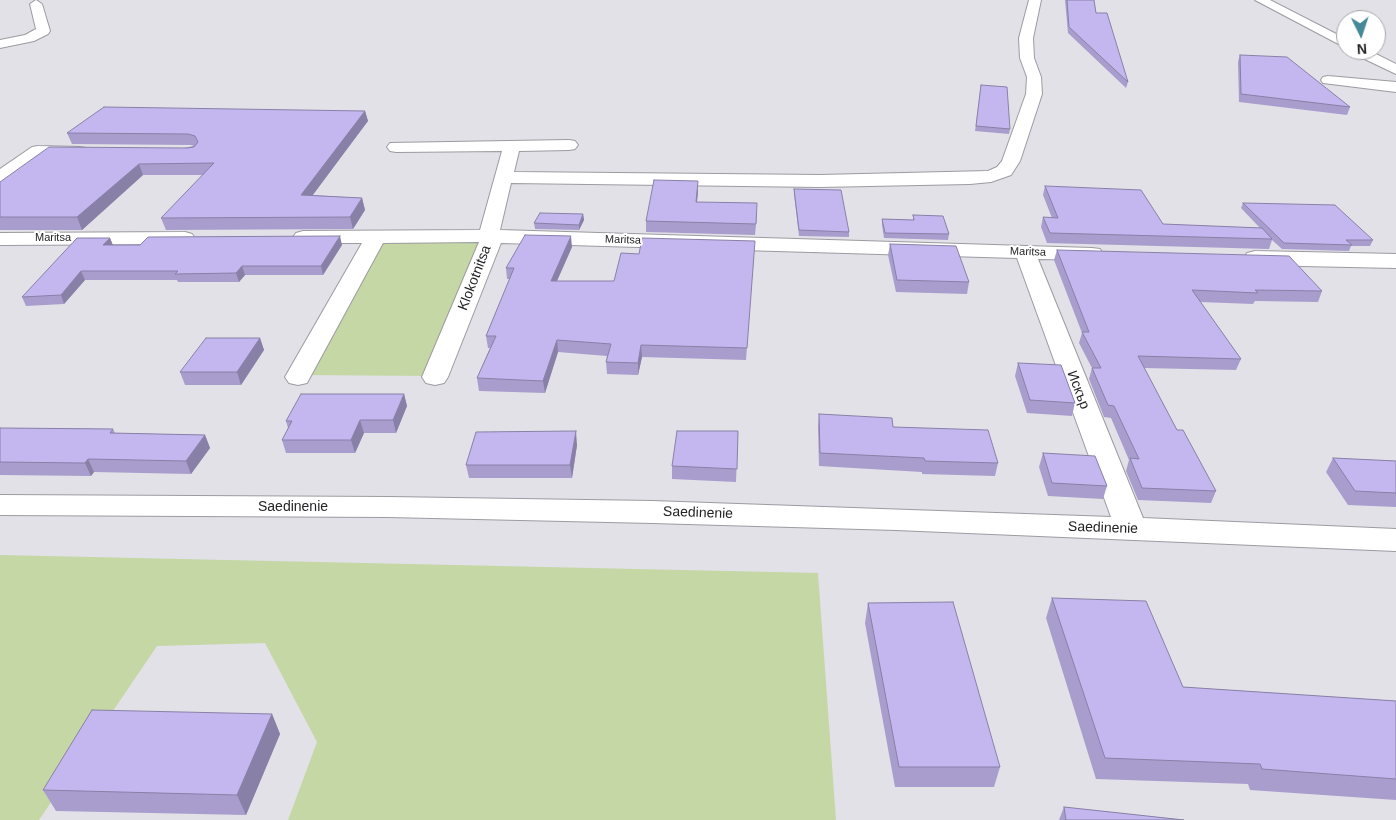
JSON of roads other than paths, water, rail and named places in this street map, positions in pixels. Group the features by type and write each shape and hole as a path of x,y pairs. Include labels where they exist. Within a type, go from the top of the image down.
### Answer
{"street":[{"path":"504,177 820,182 991,176 1004,171 1011,161 1034,94 1034,76 1027,58 1026,38 1035,0"},
{"path":"1261,0 1336,39"},
{"path":"0,44 29,38 43,31 36,4"},
{"path":"1378,60 1396,70"},
{"path":"1328,80 1396,87"},
{"path":"396,146 569,145"},
{"name":"Klokotnitsa","path":"435,377 490,245 490,225 512,146"},
{"path":"0,178 38,151 96,152"},
{"name":"Maritsa","path":"287,238 490,236 1113,254"},
{"path":"298,377 376,237"},
{"name":"Maritsa","path":"0,239 208,238"},
{"name":"Искър","path":"1025,252 1131,529"},
{"path":"1240,257 1396,261"},
{"name":"Saedinenie","path":"0,505 379,507 652,512 1396,540"}]}
